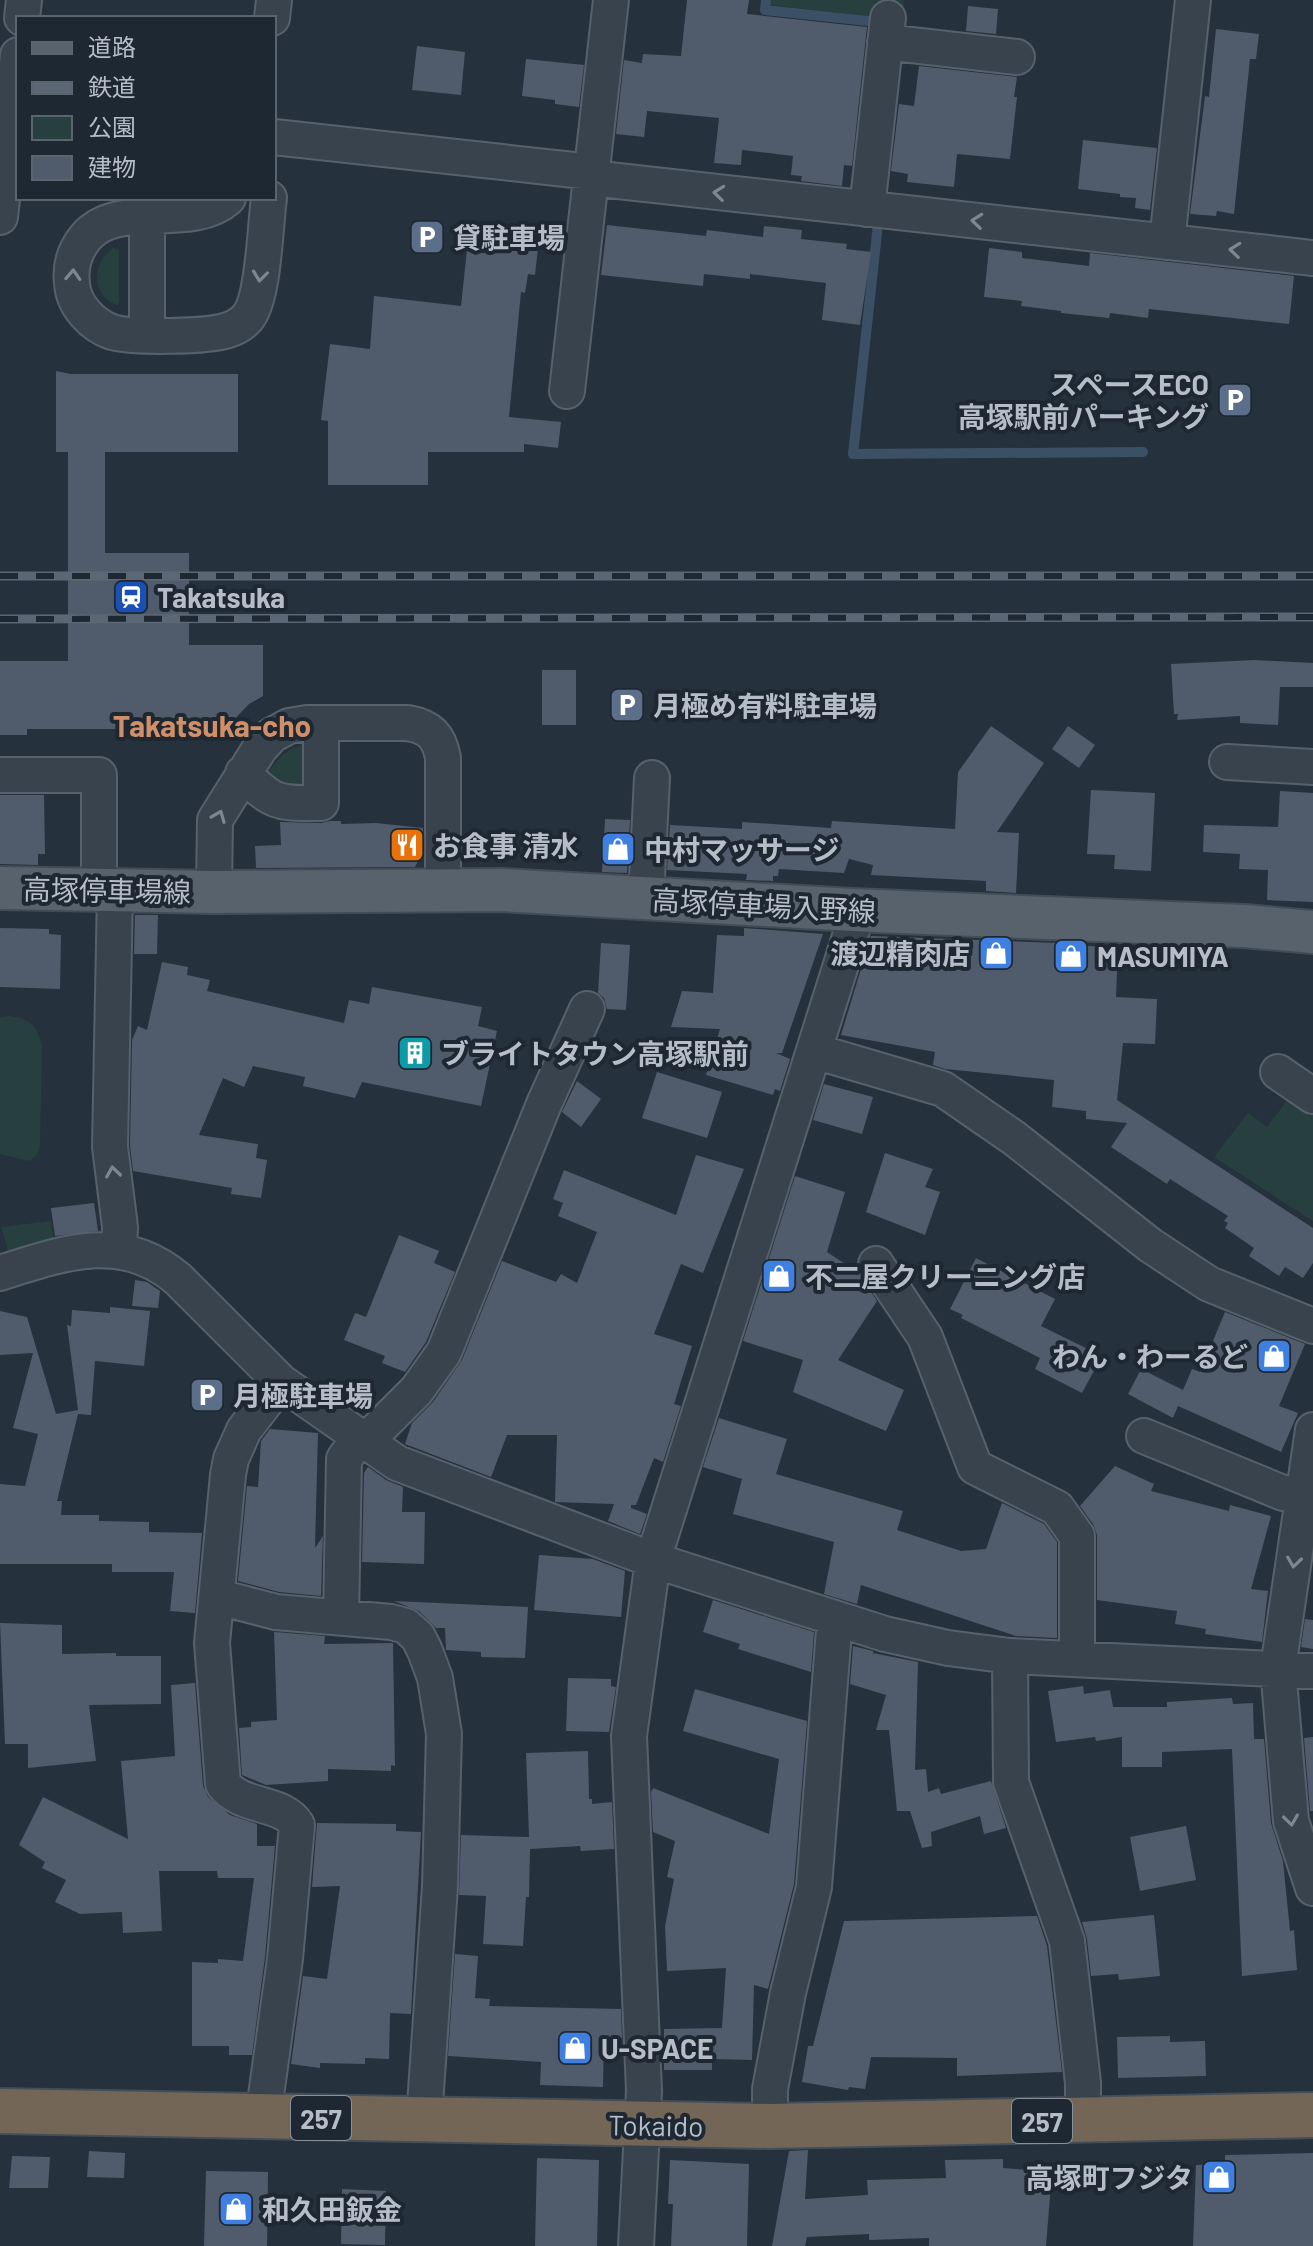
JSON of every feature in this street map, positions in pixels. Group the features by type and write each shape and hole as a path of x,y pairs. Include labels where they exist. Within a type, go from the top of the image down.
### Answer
{"highway":[{"name":"Tokaido","path":"0,2111 770,2126 1313,2115"}],"main road":[{"name":"高塚停車場線","path":"0,888 214,892"},
{"name":"高塚停車場入野線","path":"214,892 443,889 1244,926 1313,932"}],"street":[{"path":"560,369 591,175 611,0"},
{"path":"1167,242 1193,0"},
{"path":"867,209 886,30 1017,57"},
{"path":"0,217 6,109 16,64"},
{"path":"276,137 867,209 1313,258"},
{"path":"226,200 202,212 113,222 87,236 76,252 71,271 72,291 81,309 95,323 113,332 213,333 231,330 247,319 256,303 269,200"},
{"path":"147,217 147,334"},
{"path":"243,773 273,800 321,803 321,723"},
{"path":"214,892 215,820 243,773 272,735 289,726 321,723 408,723 421,725 433,733 440,744 443,758 443,889"},
{"path":"1227,762 1313,767"},
{"path":"0,775 99,775 107,890 110,1147 120,1227 119,1250"},
{"path":"646,898 652,778"},
{"path":"636,2246 644,2091 629,1736 653,1560 852,930 853,910"},
{"path":"341,1617 344,1459 417,1390 444,1352 544,1104 587,1009"},
{"path":"814,1051 943,1089 1014,1138 1150,1245 1209,1284 1313,1326"},
{"path":"1278,1072 1313,1096"},
{"path":"0,1273 56,1255 103,1249 144,1256 162,1266 281,1382 362,1440 410,1468 653,1560 837,1619 906,1639 1010,1656 1313,1671"},
{"path":"876,1264 925,1337 975,1467 1057,1508 1077,1536 1077,1659"},
{"path":"263,2117 285,1959 297,1825 293,1818 284,1813 230,1793 223,1784 212,1643 231,1459 244,1430 281,1382"},
{"path":"1313,1430 1278,1668 1291,1821 1313,1888"},
{"path":"1144,1436 1283,1493 1304,1495"},
{"path":"217,1599 276,1612 406,1626 418,1637 435,1678 441,1705 444,1762 440,1886 424,2120"},
{"path":"770,2126 770,2089 814,1887 837,1619"},
{"path":"1010,1656 1011,1782 1067,1941 1083,2083 1083,2120"}],"green space":[{"path":"771,0 904,0 902,20 770,5"},
{"path":"113,248 119,250 117,305 102,294 97,278 101,262"},
{"path":"311,743 311,787 287,793 266,776 284,754"},
{"path":"10,1016 32,1024 42,1045 40,1146 37,1155 30,1161 0,1154 0,1017"},
{"path":"1292,1094 1313,1108 1313,1221 1214,1157 1248,1113 1267,1127"},
{"path":"51,1221 54,1243 10,1257 1,1227"}],"building":[{"path":"687,0 749,0 747,14 867,27 852,166 844,165 842,186 801,181 802,176 791,175 793,156 742,150 741,165 714,163 719,118 647,111 644,137 616,134 624,60 642,63 643,54 681,56"},
{"path":"968,6 998,9 996,34 966,31"},
{"path":"1216,29 1259,34 1256,59 1250,59 1234,214 1217,211 1216,216 1190,214 1205,96 1209,97"},
{"path":"417,46 465,52 461,95 412,90"},
{"path":"526,59 584,65 579,107 522,96"},
{"path":"919,66 1017,77 1010,159 957,154 954,187 907,182 908,174 891,171 899,104 914,106"},
{"path":"1083,140 1157,148 1150,210 1135,208 1136,198 1078,189"},
{"path":"607,225 706,236 707,230 763,237 764,226 802,230 801,239 847,244 846,249 871,252 860,325 822,320 826,283 750,274 750,279 704,274 703,286 601,275"},
{"path":"468,240 538,248 535,275 528,274 525,293 521,292 509,417 561,422 558,448 524,444 524,452 428,452 428,485 328,485 328,421 321,420 330,344 370,349 374,296 461,306"},
{"path":"989,248 1022,252 1022,258 1089,266 1090,253 1294,276 1289,324 1149,309 1148,318 1110,313 1109,318 1061,313 1021,306 1022,301 984,297"},
{"path":"56,371 71,374 238,374 238,452 105,452 105,553 189,553 189,645 263,645 263,696 249,704 225,729 27,729 27,735 0,735 0,661 68,661 68,452 56,452"},
{"path":"1254,660 1313,663 1313,687 1280,687 1278,725 1240,723 1240,716 1177,720 1171,664"},
{"path":"542,670 576,670 576,725 542,725"},
{"path":"991,726 1044,763 997,832 1019,833 1016,893 986,891 986,881 871,875 873,865 849,859 844,873 779,869 773,881 746,880 747,874 667,870 670,825 742,829 742,822 831,828 832,821 955,829 958,772"},
{"path":"1068,726 1095,745 1079,768 1052,749"},
{"path":"1091,790 1155,793 1151,871 1114,869 1115,855 1087,854"},
{"path":"1280,791 1313,793 1313,902 1267,900 1268,870 1239,869 1240,854 1203,852 1204,825 1278,827"},
{"path":"0,795 44,795 45,854 38,854 38,865 0,864"},
{"path":"605,819 630,820 627,873 602,872"},
{"path":"330,821 423,828 418,861 415,867 256,868 255,846 281,845 280,822"},
{"path":"135,915 158,915 157,954 134,954"},
{"path":"0,928 49,929 49,934 61,935 60,989 0,987"},
{"path":"744,928 823,934 782,1053 776,1053 790,1059 780,1091 775,1089 773,1095 706,1075 720,1029 671,1027 682,991 713,993 717,935 744,936"},
{"path":"871,936 1118,947 1116,997 1157,999 1155,1044 1123,1043 1117,1100 1313,1228 1313,1263 1303,1278 1285,1267 1279,1276 1249,1256 1254,1248 1225,1228 1228,1223 1224,1221 1228,1216 1170,1179 1167,1184 1111,1147 1127,1123 1086,1119 1086,1111 1052,1107 1054,1080 945,1069 933,1065 935,1052 841,1035"},
{"path":"601,943 630,945 626,1010 607,1009 604,998 598,993"},
{"path":"162,962 188,967 187,975 210,980 207,991 344,1023 349,1000 369,1004 372,987 482,1007 478,1026 497,1031 481,1106 362,1082 355,1098 303,1086 305,1077 253,1066 244,1087 223,1078 199,1135 258,1144 256,1158 267,1160 261,1198 231,1194 232,1188 133,1171 130,1146 132,1040 138,1026 147,1030"},
{"path":"657,1072 722,1092 707,1138 642,1118"},
{"path":"577,1081 601,1099 581,1127 562,1112"},
{"path":"824,1084 873,1097 862,1134 813,1120"},
{"path":"885,1153 933,1169 925,1187 940,1192 925,1235 866,1212"},
{"path":"696,1155 744,1169 703,1273 681,1264 654,1334 692,1346 674,1404 681,1406 663,1462 654,1458 636,1505 631,1505 631,1508 647,1514 640,1534 608,1521 614,1504 555,1502 557,1435 507,1435 491,1477 405,1444 412,1423 433,1402 462,1360 502,1261 556,1282 561,1274 577,1283 597,1232 558,1216 563,1203 553,1199 564,1170 676,1215"},
{"path":"795,1176 845,1192 827,1252 859,1273 877,1301 838,1360 904,1390 886,1431 793,1392 803,1360 743,1341"},
{"path":"94,1203 98,1231 55,1236 51,1208"},
{"path":"399,1235 439,1251 434,1263 455,1272 426,1342 405,1372 382,1363 385,1356 344,1340 355,1313 366,1317"},
{"path":"976,1258 1055,1299 1041,1326 1102,1356 1082,1393 1035,1369 1040,1358 961,1318 963,1315 950,1309"},
{"path":"135,1280 147,1282 160,1291 158,1308 132,1306"},
{"path":"110,1307 150,1311 144,1366 95,1361 91,1415 78,1414 57,1501 62,1501 61,1515 99,1515 99,1521 149,1522 149,1532 202,1533 195,1613 170,1611 174,1572 112,1572 112,1564 0,1564 0,1484 25,1486 38,1434 13,1428 33,1353 0,1355 0,1311 27,1317 56,1414 78,1410 67,1325 71,1326 72,1310 110,1313"},
{"path":"1225,1312 1305,1344 1279,1406 1298,1413 1281,1452 1178,1406 1173,1418 1128,1394 1141,1369 1183,1390 1192,1369 1200,1372"},
{"path":"719,1418 787,1439 776,1474 903,1511 897,1530 961,1551 986,1549 1002,1503 1044,1524 1057,1542 1057,1638 1016,1636 861,1585 857,1604 824,1594 834,1542 733,1514 742,1479 703,1467"},
{"path":"270,1429 318,1433 315,1548 323,1536 321,1596 279,1592 238,1581 247,1486 258,1487 261,1441"},
{"path":"1115,1466 1154,1484 1151,1491 1229,1511 1230,1505 1271,1516 1251,1589 1268,1591 1262,1642 1205,1634 1206,1629 1175,1624 1177,1611 1097,1600 1097,1535 1080,1506"},
{"path":"368,1467 403,1487 402,1512 425,1512 424,1564 362,1562 364,1473"},
{"path":"539,1555 593,1559 625,1571 621,1617 534,1610"},
{"path":"713,1600 814,1632 811,1672 738,1649 740,1644 703,1632"},
{"path":"394,1601 528,1607 525,1658 481,1657 481,1652 446,1650 445,1628 436,1628 419,1611"},
{"path":"1305,1619 1313,1620 1313,1649 1301,1647"},
{"path":"0,1623 62,1625 62,1654 161,1656 161,1704 89,1705 96,1761 28,1768 28,1744 5,1744"},
{"path":"274,1632 325,1636 324,1644 393,1643 395,1766 391,1765 391,1771 328,1769 328,1781 266,1785 242,1775 239,1728 251,1727 251,1722 277,1720"},
{"path":"853,1646 918,1662 915,1770 926,1769 928,1792 939,1788 941,1794 991,1781 1006,1828 984,1834 980,1816 931,1832 932,1846 922,1848 910,1811 897,1811 889,1730 876,1730 886,1695 850,1684"},
{"path":"568,1678 611,1679 611,1686 616,1687 609,1732 566,1731"},
{"path":"195,1683 203,1786 208,1797 230,1815 257,1824 257,1846 275,1846 252,2055 229,2055 229,2046 192,2046 192,1962 218,1963 218,1959 243,1961 254,1878 218,1878 217,1871 159,1871 162,1931 123,1933 122,1912 80,1914 55,1902 66,1880 42,1868 45,1862 19,1845 43,1797 128,1839 121,1761 175,1756 171,1685"},
{"path":"1083,1686 1084,1694 1110,1690 1113,1707 1167,1707 1167,1702 1232,1698 1233,1704 1253,1703 1254,1739 1264,1739 1271,1823 1283,1861 1297,1970 1242,1976 1232,1749 1162,1752 1162,1767 1122,1767 1122,1737 1056,1742 1048,1691"},
{"path":"695,1689 807,1721 794,1884 768,1989 754,1985 752,2060 712,2059 712,2070 664,2070 664,2029 722,2028 726,1968 667,1971 665,1926 674,1879 667,1877 675,1841 653,1832 651,1792 653,1788 769,1834 779,1759 683,1731"},
{"path":"1313,1737 1313,1811 1310,1811 1304,1738"},
{"path":"588,1751 589,1799 592,1799 592,1804 612,1802 614,1849 581,1851 580,1846 530,1849 529,1897 526,1897 523,1946 483,1944 486,1896 459,1895 461,1835 529,1837 526,1753"},
{"path":"317,1823 396,1824 396,1831 421,1832 411,2014 390,2013 389,2059 365,2058 365,2064 320,2063 320,2068 291,2064 303,1976 327,1979 340,1886 312,1887"},
{"path":"1186,1826 1196,1880 1140,1891 1130,1837"},
{"path":"1154,1915 1160,1976 1119,1980 1118,1974 1091,1976 1082,1922"},
{"path":"1037,1916 1047,1946 1062,2072 957,2076 957,2058 871,2057 865,2089 849,2087 848,2090 802,2082 808,2046 813,2046 844,1921"},
{"path":"455,1954 478,1956 475,1998 490,1999 489,2006 621,2009 622,2038 604,2037 603,2087 540,2085 541,2062 448,2056"},
{"path":"1170,2036 1170,2042 1205,2041 1206,2076 1118,2078 1117,2037"},
{"path":"808,2150 805,2199 868,2195 867,2180 946,2178 945,2160 1003,2159 1003,2168 1052,2172 1046,2246 929,2246 929,2238 869,2240 869,2234 807,2237 805,2246 772,2246 789,2151"},
{"path":"89,2151 125,2153 124,2178 87,2177"},
{"path":"1313,2153 1313,2246 1193,2246 1196,2165 1225,2164 1225,2155"},
{"path":"12,2156 50,2157 48,2188 9,2188"},
{"path":"537,2158 599,2160 597,2246 535,2246"},
{"path":"670,2160 749,2164 747,2246 671,2246 673,2204 668,2204"},
{"name":"和久田鈑金","path":"206,2171 268,2172 267,2246 204,2246"},
{"path":"342,2189 386,2191 385,2245 341,2244"}],"waterway":[{"path":"766,0 765,10 877,22"},
{"path":"878,224 853,454 1143,452"}],"railway":[{"path":"0,576 1313,576"},
{"path":"0,619 1313,617"}],"place":[{"name":"貸駐車場","path":"427,237"},
{"name":"スペースECO 高塚駅前パーキング","path":"1235,400"},
{"name":"Takatsuka","path":"131,597"},
{"name":"月極め有料駐車場","path":"627,705"},
{"name":"お食事 清水","path":"407,845"},
{"name":"中村マッサージ","path":"618,849"},
{"name":"渡辺精肉店","path":"996,953"},
{"name":"MASUMIYA","path":"1071,956"},
{"name":"ブライトタウン高塚駅前","path":"415,1053"},
{"name":"不二屋クリーニング店","path":"779,1276"},
{"name":"わん・わーるど","path":"1274,1356"},
{"name":"月極駐車場","path":"207,1395"},
{"name":"U-SPACE","path":"575,2048"},
{"name":"高塚町フジタ","path":"1219,2177"},
{"name":"和久田鈑金","path":"236,2209"}],"district":[{"name":"Takatsuka-cho","path":"212,725"}]}
